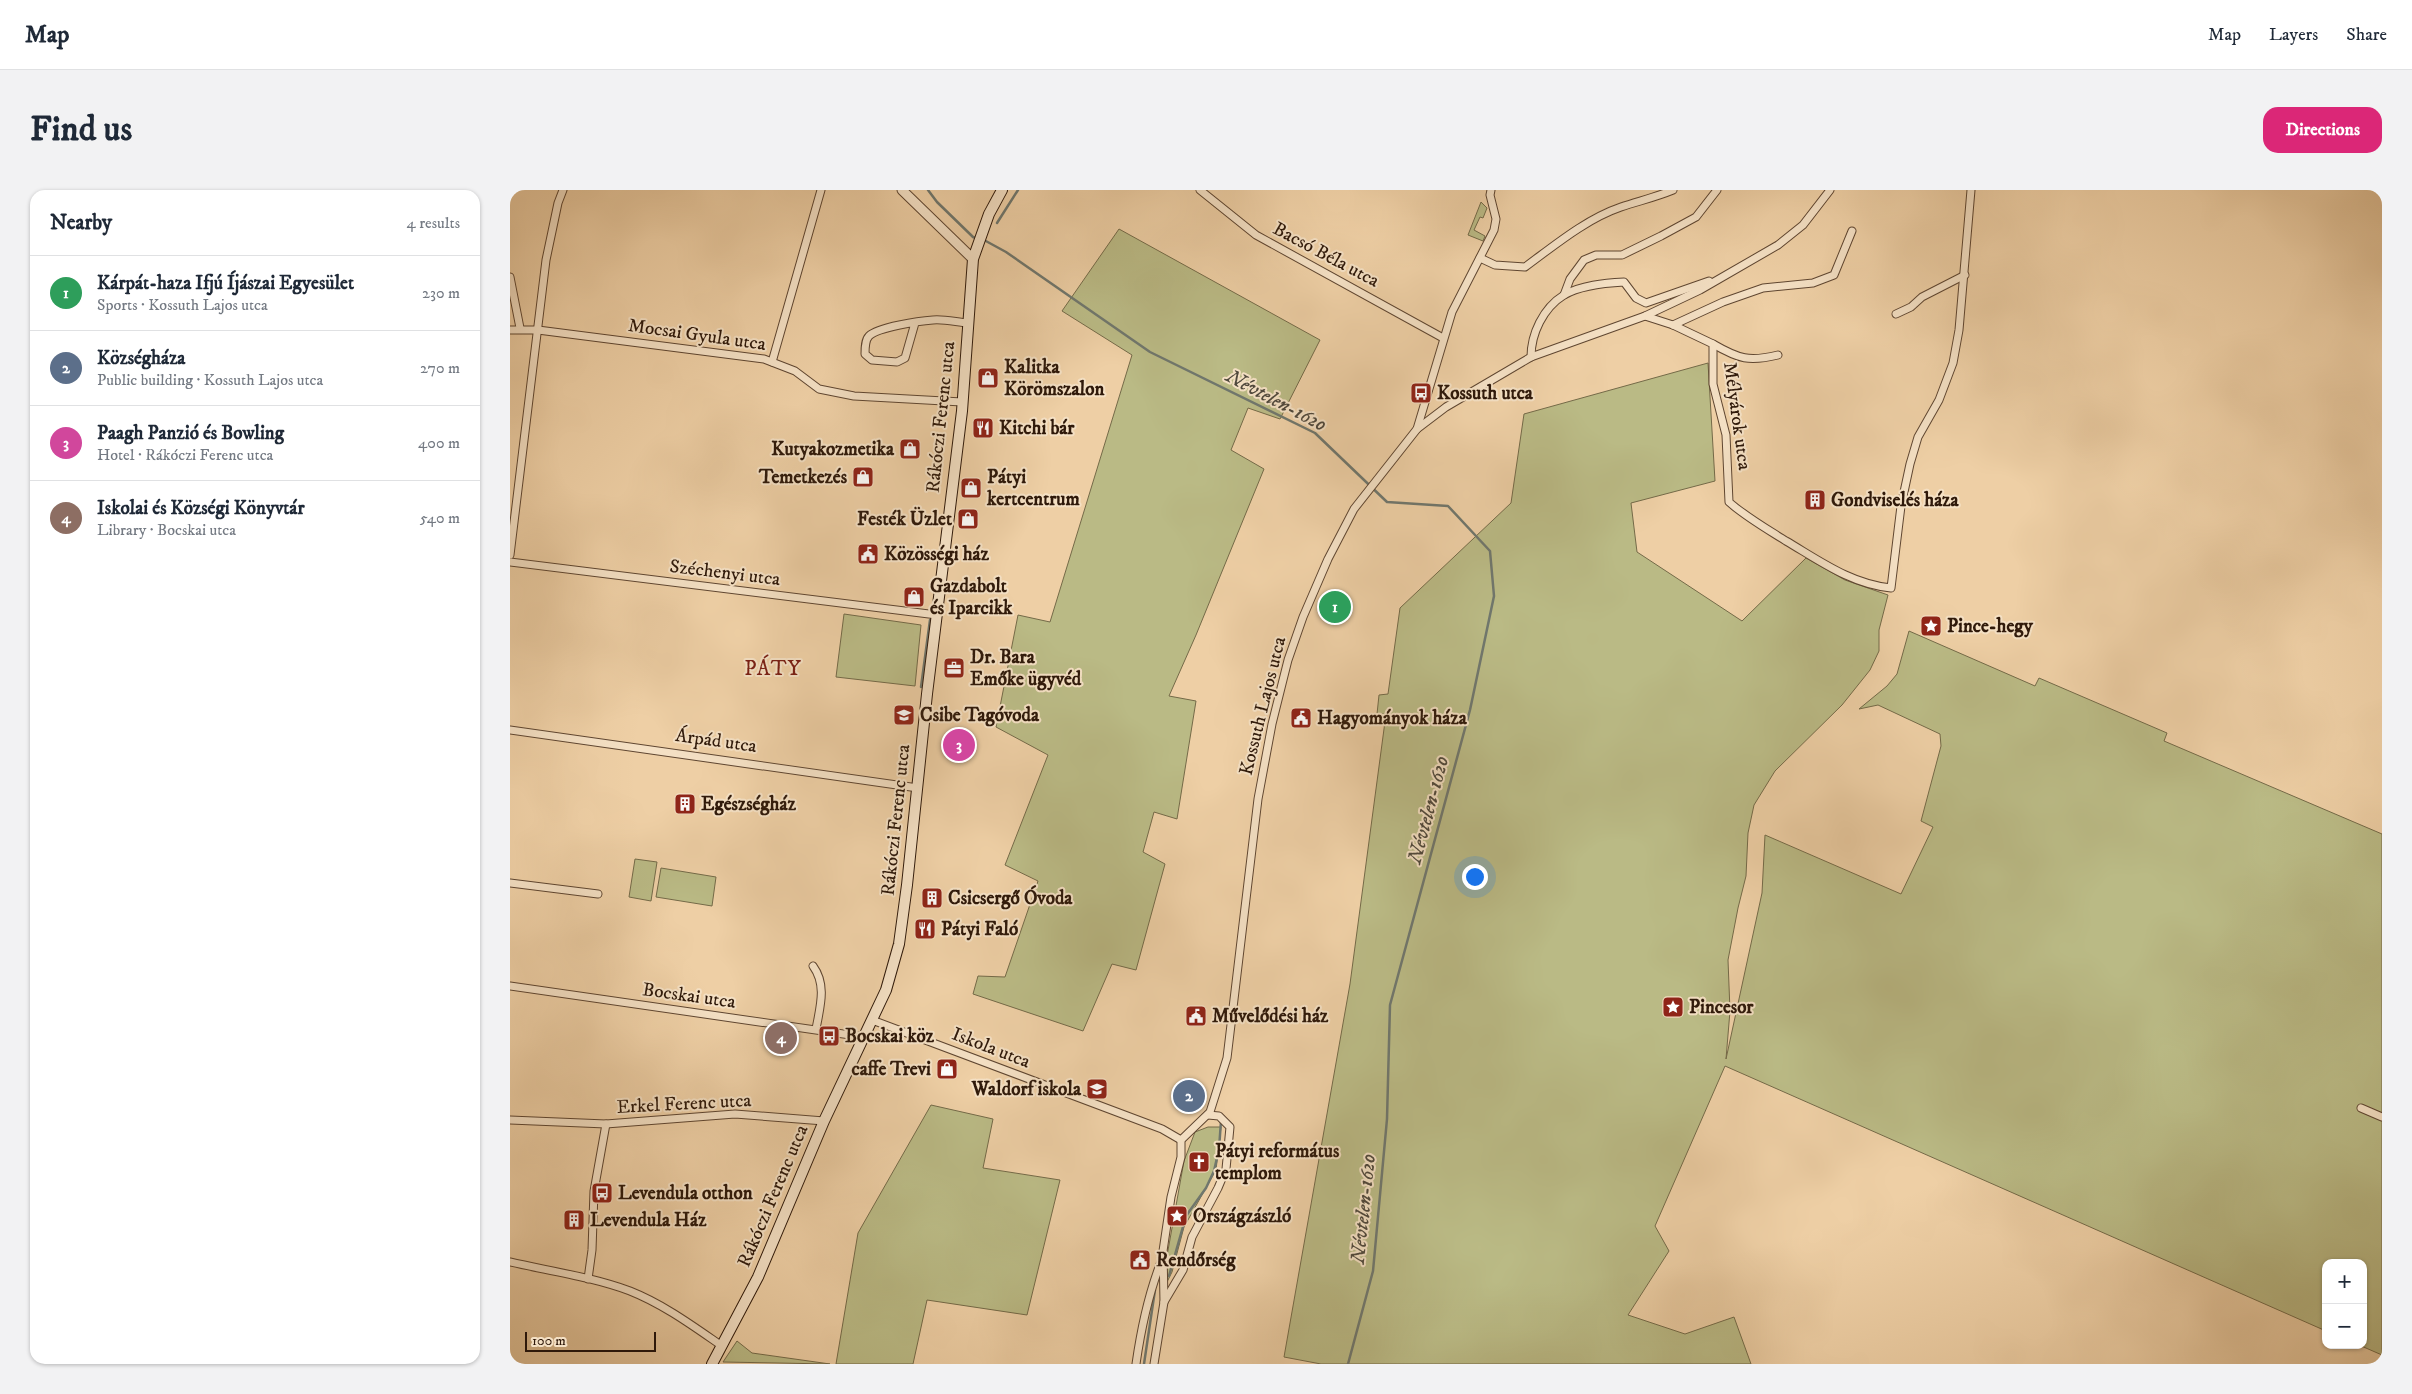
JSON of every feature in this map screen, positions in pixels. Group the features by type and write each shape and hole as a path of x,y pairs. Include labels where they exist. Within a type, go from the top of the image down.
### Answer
{"main road":[{"name":"Rákóczi Ferenc utca","path":"712,1364 758,1277 824,1121 888,983 899,944 962,402 975,254 990,214 1002,190"}],"street":[{"path":"510,555 546,260 558,203 563,190"},
{"path":"772,362 821,190"},
{"path":"902,190 975,254"},
{"name":"Bacsó Béla utca","path":"1200,190 1256,235 1443,338"},
{"path":"1480,258 1495,265 1525,267 1560,240 1601,216 1621,207 1673,190"},
{"path":"1564,295 1570,279 1584,260 1596,255 1622,255 1662,236 1696,217 1717,190"},
{"path":"1416,429 1446,407 1531,357 1646,316 1700,290 1778,245 1803,225 1830,190"},
{"path":"1896,314 1911,307 1922,297 1965,275 1971,190"},
{"name":"Kossuth Lajos utca","path":"1181,1140 1208,1115 1219,1089 1227,1058 1258,799 1272,724 1288,660 1303,617 1328,559 1354,508 1416,429 1452,312 1494,230 1496,219 1491,191"},
{"path":"1673,325 1723,302 1763,288 1814,283 1834,275 1852,231"},
{"path":"1531,357 1532,337 1535,329 1552,306 1564,295 1594,285 1624,282 1636,298 1646,303 1686,291 1728,273"},
{"name":"Mélyárok utca","path":"1646,316 1673,325 1713,344 1713,384 1726,435 1729,502 1749,517 1834,570 1873,586 1890,588 1901,506 1910,464 1918,437 1947,383 1959,330 1965,275"},
{"path":"510,277 520,328"},
{"path":"915,322 906,358 901,361 872,360 865,354 868,336 876,332 915,322 935,320 968,323"},
{"name":"Mocsai Gyula utca","path":"510,330 520,328 538,330 764,359 795,370 819,389 854,396 962,402"},
{"path":"1713,344 1736,357 1752,360 1778,355"},
{"name":"Széchenyi utca","path":"510,562 937,615"},
{"name":"Árpád utca","path":"510,730 918,788"},
{"path":"510,883 598,894"},
{"path":"813,966 819,975 822,996 816,1028"},
{"name":"Bocskai utca","path":"510,986 816,1028 864,1037"},
{"name":"Iskola utca","path":"872,1020 1162,1129 1181,1140"},
{"path":"2361,1108 2382,1117"},
{"name":"Erkel Ferenc utca","path":"510,1120 606,1124 735,1114 824,1121"},
{"path":"1164,1302 1183,1270 1192,1237 1226,1169 1230,1127 1221,1118 1208,1115"},
{"name":"Erkel Ferenc utca","path":"588,1279 592,1250 594,1191 606,1124"},
{"path":"1154,1364 1164,1302 1162,1260 1171,1197 1181,1157 1181,1140"},
{"path":"1136,1364 1140,1334 1152,1285 1162,1260"},
{"path":"510,1262 613,1286 655,1303 722,1346"}],"green space":[{"path":"1481,202 1487,208 1483,218 1480,217 1474,230 1485,236 1483,241 1468,235"},
{"path":"1119,229 1320,340 1280,419 1248,408 1231,450 1264,469 1169,696 1196,701 1177,819 1154,812 1143,852 1165,864 1136,970 1112,964 1083,1031 973,994 978,976 1005,977 1038,881 1005,865 1048,755 996,727 1018,615 1050,622 1132,355 1062,311"},
{"path":"1708,363 1715,481 1631,503 1637,552 1742,621 1806,558 1845,580 1888,595 1879,630 1879,651 1870,670 1842,705 1775,771 1754,805 1748,833 1746,876 1728,960 1730,1011 1726,1059 1762,893 1765,835 1901,894 1933,827 1921,821 1941,746 1940,734 1878,705 1859,709 1887,686 1897,674 1909,631 2035,686 2039,678 2167,733 2164,741 2382,834 2382,1355 2367,1348 2367,1259 2322,1259 2322,1329 1725,1066 1655,1226 1669,1251 1628,1315 1685,1334 1734,1317 1751,1364 1321,1364 1284,1357 1350,984 1386,714 1377,714 1379,695 1388,694 1400,608 1511,503 1524,414"},
{"path":"844,614 921,625 915,686 836,677"},
{"path":"635,859 657,862 651,901 629,897"},
{"path":"661,868 716,877 712,906 656,897"},
{"path":"931,1105 993,1119 983,1168 1060,1180 1027,1315 927,1300 913,1364 836,1364 858,1233"},
{"path":"1208,1127 1221,1127 1216,1170 1184,1227 1172,1272 1166,1284 1162,1284 1184,1161 1195,1132"},
{"path":"737,1341 752,1353 830,1364 723,1362"}],"waterway":[{"name":"Névtelen-1620","path":"928,190 937,202 973,237 978,239"},
{"path":"997,223 1018,190"},
{"name":"Névtelen-1620","path":"984,240 1006,252 1150,352 1315,433 1387,502 1448,506 1490,551 1494,596 1470,710 1390,1005 1387,1119 1373,1271 1348,1364"},
{"path":"921,687 930,620"},
{"path":"1169,1276 1186,1216 1206,1188 1214,1171 1219,1149 1221,1121"},
{"path":"1144,1364 1155,1290"}],"place":[{"name":"Kalitka Körömszalon","path":"988,378"},
{"name":"Kossuth utca","path":"1421,393"},
{"name":"Kitchi bár","path":"983,428"},
{"name":"Kutyakozmetika","path":"910,449"},
{"name":"Temetkezés","path":"863,477"},
{"name":"Pátyi kertcentrum","path":"971,488"},
{"name":"Gondviselés háza","path":"1815,500"},
{"name":"Festék Üzlet","path":"968,519"},
{"name":"Közösségi ház","path":"868,554"},
{"name":"Gazdabolt és Iparcikk","path":"914,597"},
{"name":"Kárpát-haza Ifjú Íjászai Egyesület","path":"1335,607"},
{"name":"Pince-hegy","path":"1931,626"},
{"name":"Dr. Bara Emőke ügyvéd","path":"954,668"},
{"name":"Csibe Tagóvoda","path":"904,715"},
{"name":"Hagyományok háza","path":"1301,718"},
{"name":"Paagh Panzió és Bowling","path":"959,745"},
{"name":"Egészségház","path":"685,804"},
{"name":"Csicsergő Óvoda","path":"932,898"},
{"name":"Pátyi Faló","path":"925,929"},
{"name":"Pincesor","path":"1673,1007"},
{"name":"Művelődési ház","path":"1196,1016"},
{"name":"Bocskai köz","path":"829,1036"},
{"name":"Iskolai és Községi Könyvtár","path":"781,1038"},
{"name":"caffe Trevi","path":"947,1069"},
{"name":"Waldorf iskola","path":"1097,1089"},
{"name":"Községháza","path":"1189,1096"},
{"name":"Pátyi református templom","path":"1199,1162"},
{"name":"Levendula otthon","path":"602,1193"},
{"name":"Országzászló","path":"1177,1216"},
{"name":"Levendula Ház","path":"574,1220"},
{"name":"Rendőrség","path":"1140,1260"}],"district":[{"name":"PÁTY","path":"773,669"}]}
